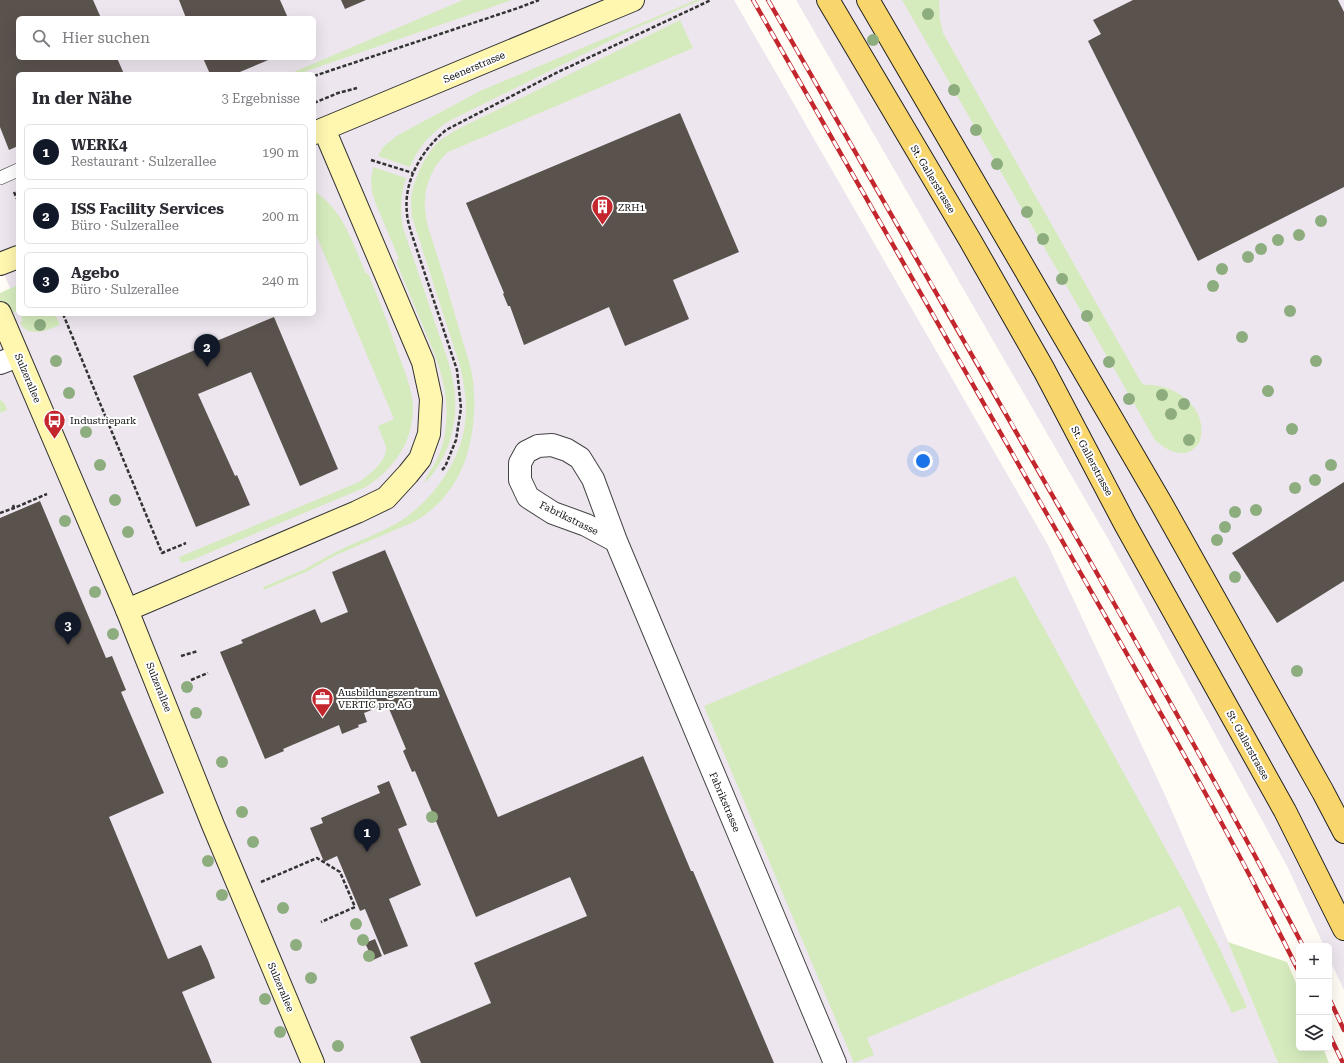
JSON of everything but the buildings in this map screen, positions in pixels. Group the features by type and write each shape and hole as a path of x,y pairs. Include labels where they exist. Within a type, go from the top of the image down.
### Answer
{"main road":[{"name":"Seenerstrasse","path":"319,131 633,0"},
{"name":"St. Gallerstrasse","path":"828,0 970,240 1044,370 1125,524 1285,811 1344,928"},
{"path":"868,0 1161,503 1320,785 1344,832"},
{"path":"127,610 357,512 386,498 420,459 429,434 431,400 423,362 319,131"},
{"path":"0,264 16,258"},
{"name":"Sulzerallee","path":"0,313 9,359 127,610 213,825 313,1063"}],"street":[{"name":"Fabrikstrasse","path":"616,541 586,526 553,513 528,497 520,480 520,463 526,452 538,446 552,445 567,450 580,458 593,479 616,541 835,1063"}],"lane":[{"path":"0,178 16,171"}],"path":[{"path":"316,75 539,0"},
{"path":"440,472 445,467 456,440 461,408 457,370 406,213 407,192 413,173 425,151 435,139 446,130 556,73 711,0"},
{"path":"316,102 348,90"},
{"path":"371,160 413,173"},
{"path":"64,316 162,553 186,543"},
{"path":"0,513 13,506 47,494"},
{"path":"181,656 198,651"},
{"path":"191,680 208,673"},
{"path":"260,882 317,858 340,872 355,907 320,922"}],"shaded area":[{"path":"0,0 734,0 1048,545 1165,795 1228,941 1278,1063 0,1063 0,313 16,305 16,316 316,316 316,72 16,72 16,303 0,264"},
{"path":"796,0 1344,0 1344,990 1332,964 1332,943 1323,943 1287,866 1111,544"}],"green space":[{"path":"463,0 512,0 304,72 294,72"},
{"path":"696,0 701,0 634,29 449,121 436,130 426,141 417,153 410,167 378,156 384,146 398,135 480,91"},
{"path":"902,0 939,0 940,20 943,33 1141,382 1144,385 1155,385 1176,392 1193,406 1201,425 1201,436 1198,444 1193,449 1183,453 1173,452 1163,447 1155,440"},
{"path":"680,20 693,48 448,152 438,162 431,174 425,195 425,209 429,229 470,364 474,390 473,429 469,449 462,468 458,477 440,502 414,522 336,555 308,571 264,590 263,587 305,569 337,551 390,527 409,515 421,505 442,480 457,452 462,438 466,416 463,380 460,366 412,217 411,201 414,186 420,169 433,147 454,131"},
{"path":"373,167 406,178 401,203 403,228 447,357 453,381 455,408 451,435 441,461 425,483 427,476 438,457 444,439 446,408 443,381 435,355 396,261 399,259 375,202 371,181"},
{"path":"316,193 333,207 346,228 366,274 368,273 387,323 407,379 412,399 412,419 406,442 393,463 385,472 366,487 192,560 181,563 179,557 359,482 377,467 386,452 386,447 378,426 394,419 316,235"},
{"path":"16,286 16,312 0,318 0,293"},
{"path":"21,316 56,316 60,325 44,331 33,332 23,327 20,322 23,321"},
{"path":"0,399 5,404 7,410 0,413"},
{"path":"1015,576 1189,891 1218,945 1247,1007 1232,1013 1180,906 867,1038 874,1055 854,1063 704,706"},
{"path":"1228,942 1287,962 1296,983 1296,1051 1324,1051 1329,1063 1278,1063"}],"railway":[{"path":"753,0 1167,725 1248,872 1296,966"},
{"path":"768,0 1007,415 1224,798 1301,943"},
{"path":"1332,1004 1344,1030"},
{"path":"1332,1040 1343,1063"}],"place":[{"name":"ZRH1","path":"602,226"},
{"name":"ISS Facility Services","path":"207,367"},
{"name":"Industriepark","path":"54,440"},
{"name":"Agebo","path":"68,645"},
{"name":"Ausbildungszentrum VERTIC pro AG","path":"322,718"},
{"name":"WERK4","path":"367,852"}]}
